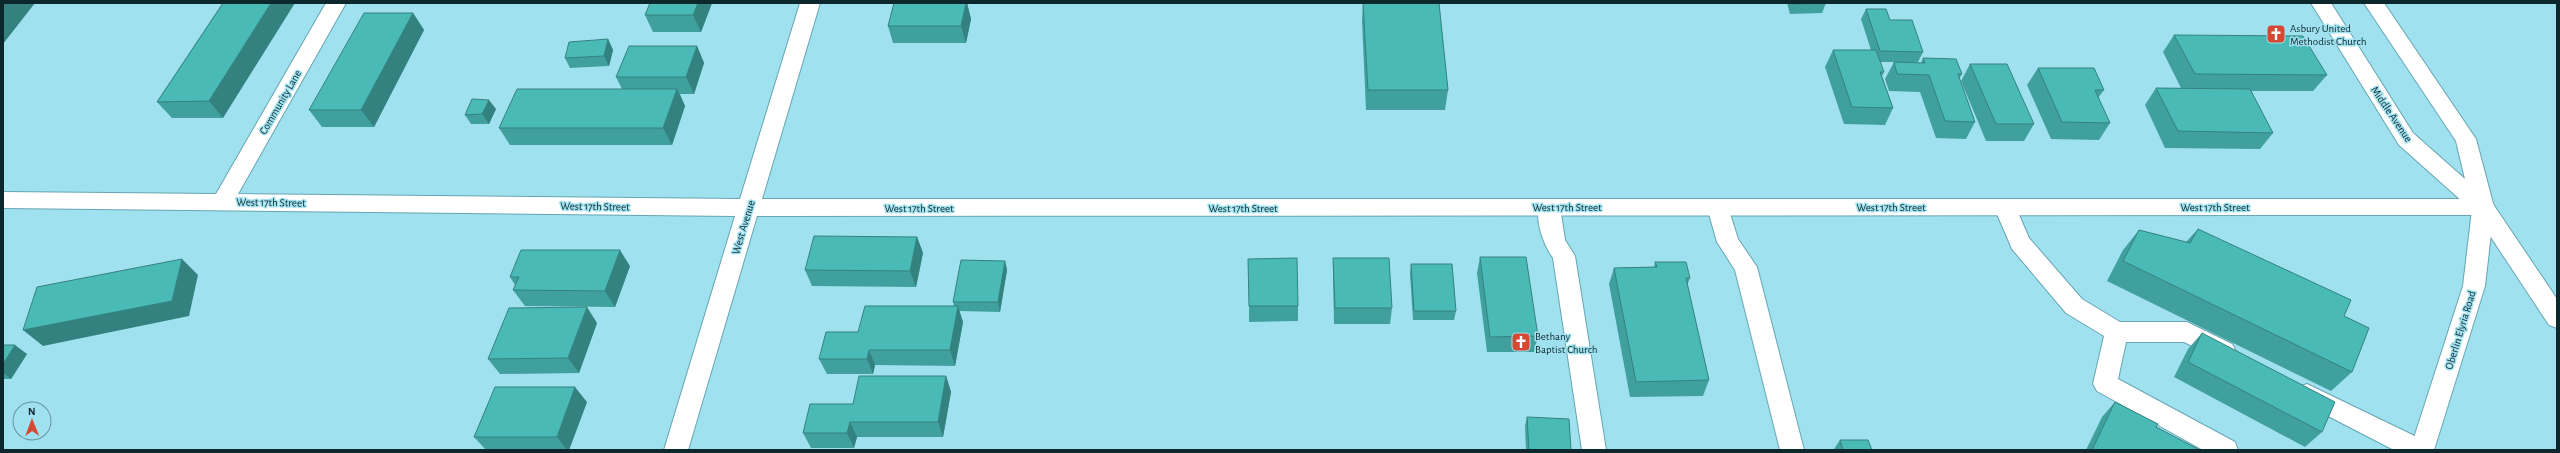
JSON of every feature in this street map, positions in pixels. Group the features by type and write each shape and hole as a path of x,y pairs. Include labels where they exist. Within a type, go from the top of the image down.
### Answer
{"street":[{"name":"Community Lane","path":"223,201 336,3"},
{"name":"West Avenue","path":"676,450 810,3"},
{"name":"Middle Avenue","path":"2321,3 2406,139 2483,207 2557,318"},
{"name":"Middle Avenue","path":"2374,3 2466,139 2483,207"},
{"name":"West 17th Street","path":"3,200 223,201 748,208 2483,207"},
{"path":"1718,207 1728,242 1746,267 1792,450"},
{"path":"2005,207 2020,243 2074,306 2118,332 2187,332 2242,360"},
{"name":"Oberlin Elyria Road","path":"2422,450 2474,286 2483,207"},
{"path":"1549,208 1554,242 1564,256 1594,450"},
{"path":"2118,332 2105,384 2226,450"},
{"path":"2290,385 2418,450"}],"building":[{"path":"223,3 271,3 209,101 157,102"},
{"path":"650,3 698,3 693,15 645,15"},
{"path":"894,3 966,3 961,26 888,26"},
{"path":"1363,3 1439,3 1448,90 1368,90"},
{"path":"1794,3 1826,3 1794,4"},
{"path":"1866,9 1886,9 1890,20 1912,20 1923,52 1880,51"},
{"path":"364,13 413,13 361,110 309,110"},
{"path":"2174,35 2303,36 2327,75 2195,74"},
{"path":"608,39 604,56 565,58 569,42"},
{"path":"629,46 697,46 686,77 616,77"},
{"path":"1833,50 1876,50 1884,72 1880,72 1893,108 1852,107"},
{"path":"1923,58 1956,59 1962,74 1958,74 1975,122 1945,121 1929,75 1897,74 1894,62 1925,63"},
{"path":"1970,64 2007,64 2034,124 1996,124"},
{"path":"2038,68 2094,68 2104,90 2095,90 2110,123 2062,122"},
{"path":"2156,88 2250,89 2273,133 2178,131"},
{"path":"517,89 677,89 663,128 499,128"},
{"path":"472,99 489,100 482,114 465,115"},
{"path":"2198,229 2351,300 2344,316 2369,328 2352,372 2123,261 2139,230 2190,243"},
{"path":"814,236 917,237 910,271 805,270"},
{"path":"521,250 620,250 605,291 513,290 519,277 510,277"},
{"path":"1480,257 1526,257 1538,336 1490,337"},
{"path":"1297,258 1298,306 1249,306 1248,259"},
{"path":"1333,258 1389,258 1392,308 1335,308"},
{"path":"182,259 172,301 23,330 37,287"},
{"path":"961,260 1005,261 998,302 953,302"},
{"path":"1655,262 1686,262 1690,278 1686,278 1709,380 1636,382 1614,268 1657,267"},
{"path":"1411,264 1452,264 1456,311 1414,311"},
{"path":"865,306 958,306 950,350 869,350 867,359 819,359 826,332 858,332"},
{"path":"587,307 568,358 488,359 509,308"},
{"path":"2202,333 2335,402 2322,432 2188,362"},
{"path":"3,345 15,345 3,364"},
{"path":"859,376 946,376 938,422 850,422 847,433 803,433 810,404 853,404"},
{"path":"495,387 575,387 557,437 474,437"},
{"path":"2115,402 2158,424 2156,427 2200,450 2092,450"},
{"path":"1527,417 1569,419 1571,450 1529,450"},
{"path":"1840,440 1868,440 1872,450 1843,450"}],"place":[{"name":"Asbury United Methodist Church","path":"2276,34"},
{"name":"Bethany Baptist Church","path":"1521,342"}]}
